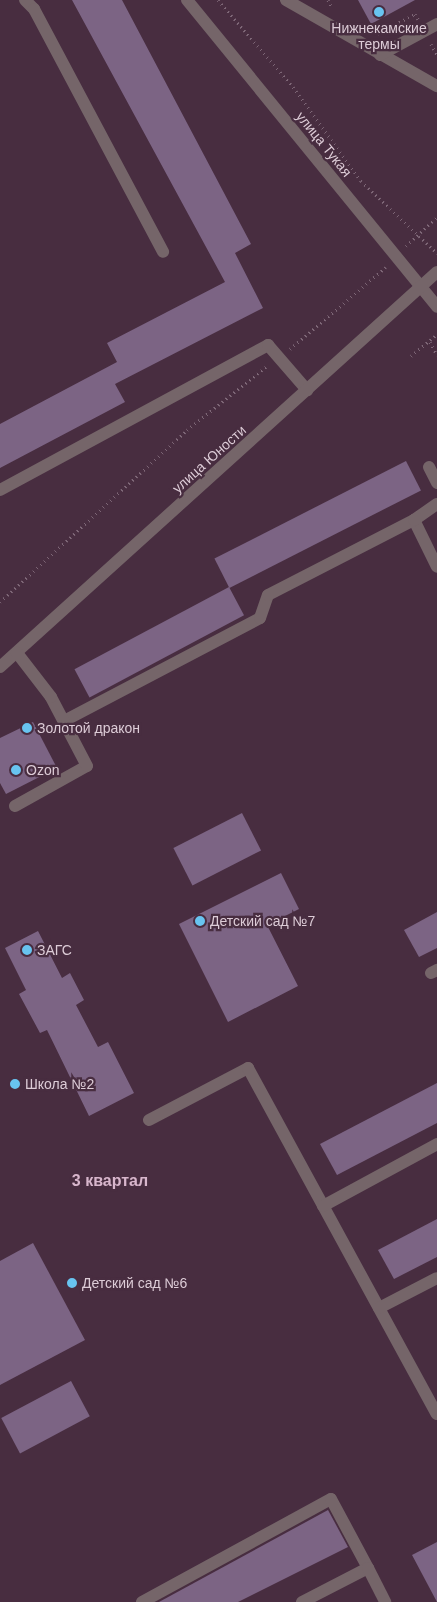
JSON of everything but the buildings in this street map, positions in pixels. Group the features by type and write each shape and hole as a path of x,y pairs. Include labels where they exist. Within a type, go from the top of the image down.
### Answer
{"street":[{"path":"25,0 34,9 163,252"},
{"name":"улица Тукая","path":"187,0 396,256 422,285 437,307"},
{"path":"286,0 437,86"},
{"path":"380,55 437,24"},
{"name":"улица Юности","path":"0,667 437,272"},
{"path":"0,490 268,345 307,390"},
{"path":"429,467 437,483"},
{"path":"64,722 260,618 268,595 414,520 437,504"},
{"path":"414,520 437,567"},
{"path":"15,806 87,766 51,697 17,653"},
{"path":"149,1120 248,1068 437,1413"},
{"path":"323,1206 437,1144"},
{"path":"379,1308 437,1278"},
{"path":"142,1602 331,1499 385,1602"},
{"path":"302,1602 368,1568"}],"path":[{"path":"218,0 293,87 361,181 437,253"},
{"path":"328,0 335,14"},
{"path":"368,38 416,14"},
{"path":"0,602 187,430 279,358 396,256 418,233 437,217"},
{"path":"411,356 430,342 437,334"},
{"path":"430,342 437,355"}],"place":[{"name":"Нижнекамские термы","path":"379,12"},
{"name":"Золотой дракон","path":"27,728"},
{"name":"Ozon","path":"16,770"},
{"name":"Детский сад №7","path":"200,921"},
{"name":"ЗАГС","path":"27,950"},
{"name":"Школа №2","path":"15,1084"},
{"name":"Детский сад №6","path":"72,1283"}],"district":[{"name":"3 квартал","path":"110,1181"}]}
